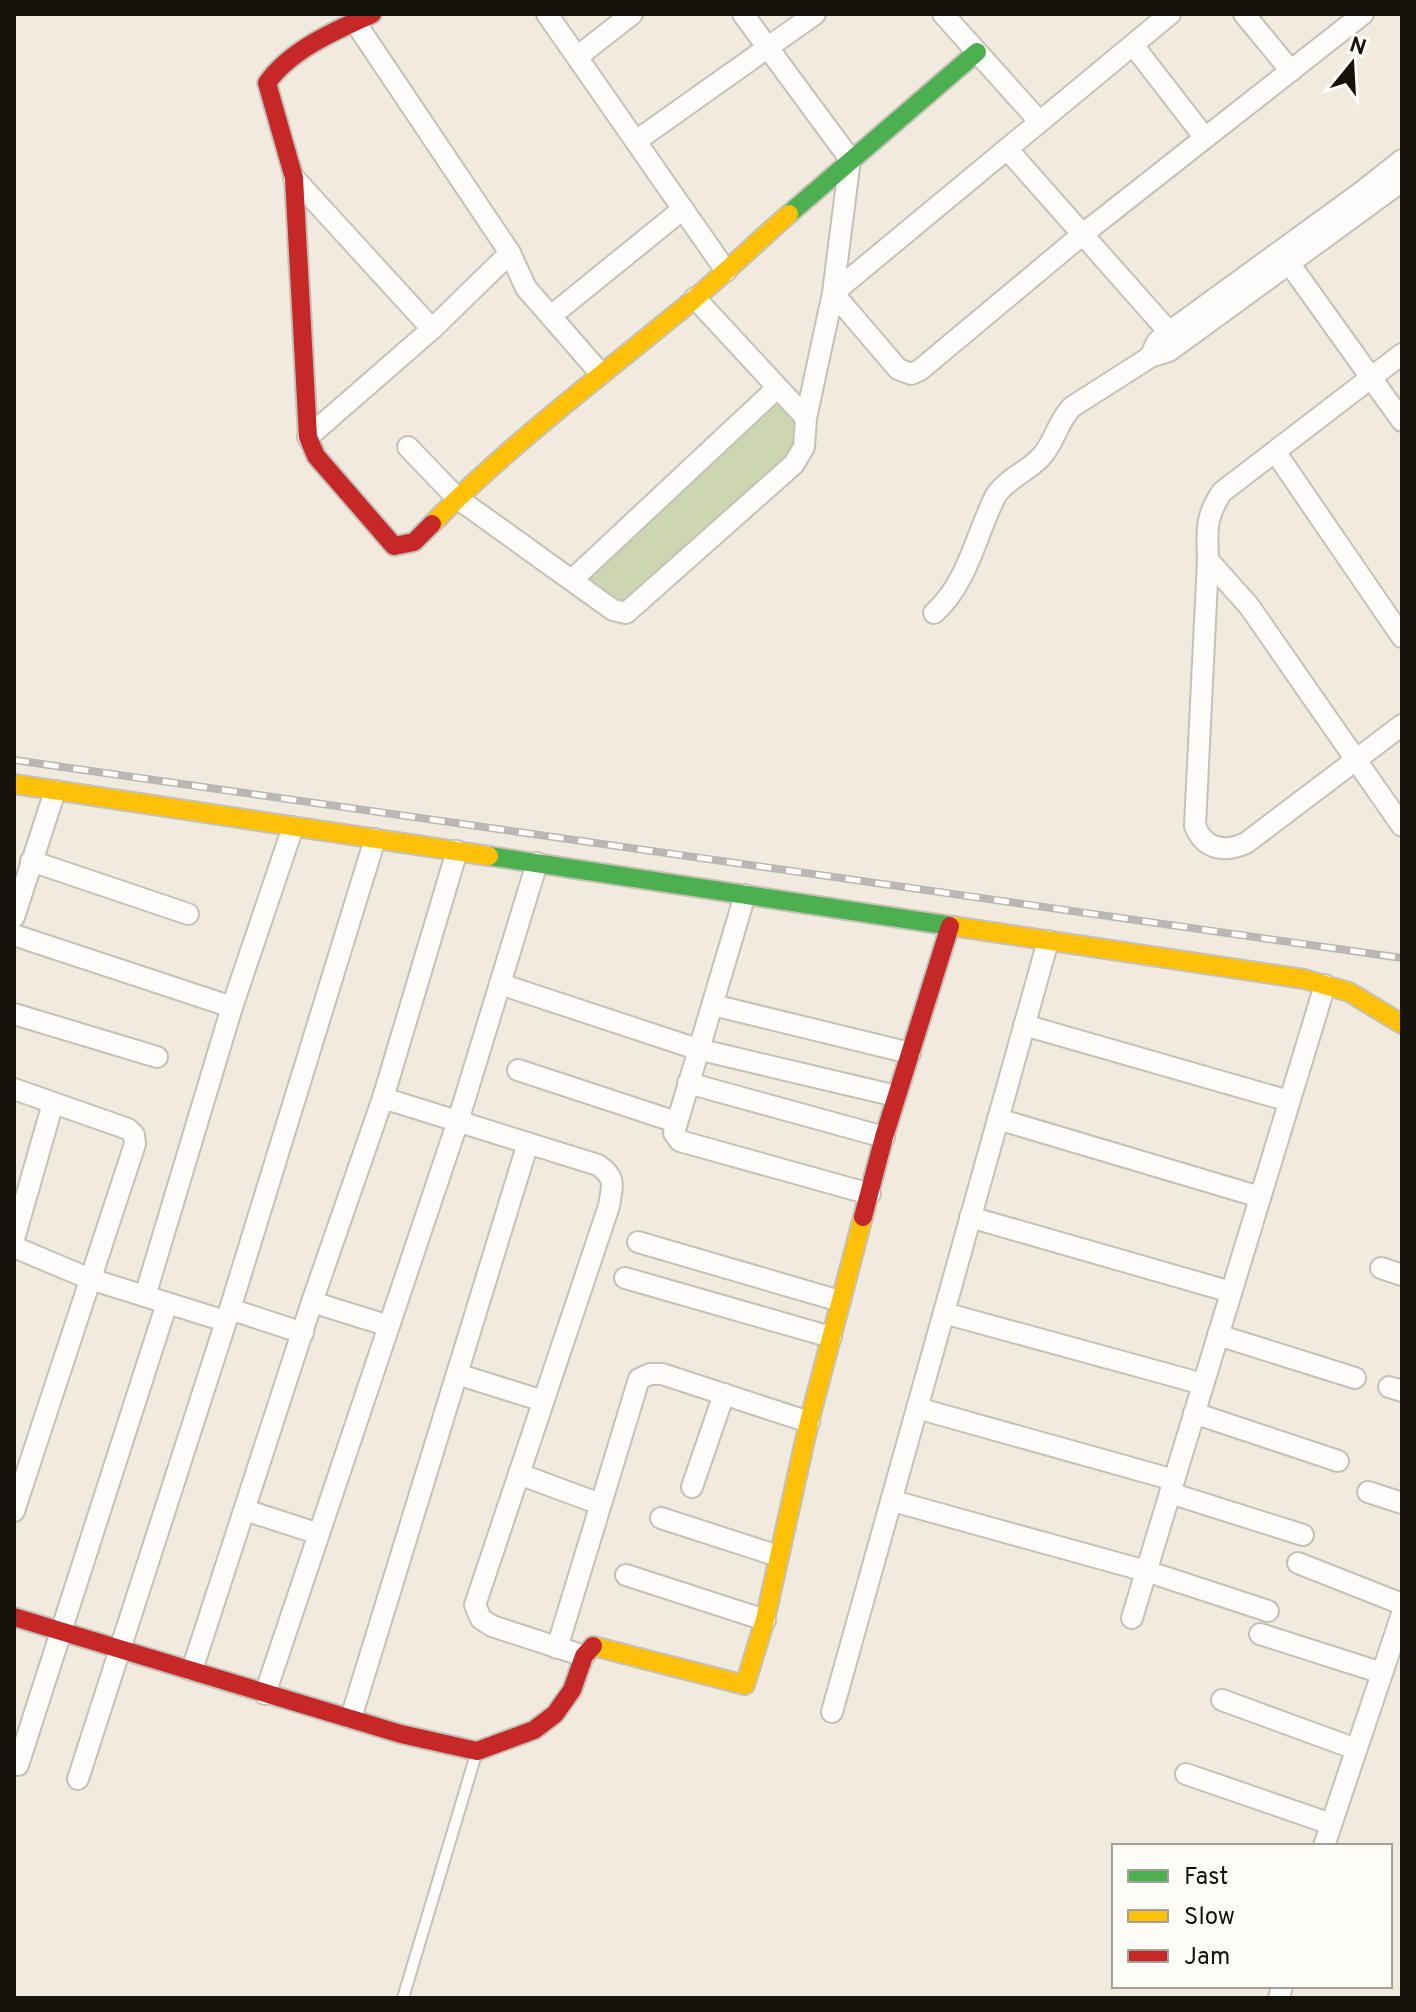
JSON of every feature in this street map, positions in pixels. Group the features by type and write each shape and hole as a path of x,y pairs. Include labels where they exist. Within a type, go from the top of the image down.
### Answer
{"street":[{"path":"547,14 726,271"},
{"path":"577,57 632,14"},
{"path":"408,447 457,498 618,613 633,609 794,464 804,447 806,418 833,293 850,159 743,14"},
{"path":"636,141 815,14"},
{"path":"943,14 1039,121"},
{"path":"833,293 1170,14"},
{"path":"1244,14 1291,71"},
{"path":"833,293 898,369 911,374 920,370 1083,234 1363,14"},
{"path":"601,374 526,288 510,253 364,18 276,70 267,83 294,178 308,437 316,456 394,546 403,546 414,542 457,498 695,298 850,159 977,52"},
{"path":"1133,45 1205,138"},
{"path":"1008,150 1169,332"},
{"path":"1150,357 1157,342 1169,332 1402,160"},
{"path":"294,178 432,329"},
{"path":"934,613 947,601 961,580 989,508 1004,484 1044,455 1063,416 1072,407 1150,357 1169,351 1402,181"},
{"path":"551,316 683,209"},
{"path":"308,437 432,329 510,253"},
{"path":"1289,263 1402,421"},
{"path":"695,298 806,418"},
{"path":"1402,354 1222,492 1210,509 1195,826 1199,837 1209,845 1224,850 1246,843 1402,725"},
{"path":"573,579 777,388"},
{"path":"1276,453 1402,637"},
{"path":"1208,560 1249,606 1402,826"},
{"path":"14,784 1325,985 1349,992 1402,1024"},
{"path":"14,917 55,791"},
{"path":"145,1296 232,1007 293,827"},
{"path":"78,1779 122,1649 375,839"},
{"path":"192,1670 312,1302 383,1098 457,851"},
{"path":"31,861 188,914"},
{"path":"265,1694 458,1121 537,863"},
{"path":"745,895 674,1133 680,1141 870,1194"},
{"path":"14,1617 401,1734 477,1751 534,1730 555,1714 572,1690 584,1656 590,1648 599,1645 745,1685 765,1620 809,1422 884,1137 950,926"},
{"path":"14,935 232,1007"},
{"path":"832,1712 1048,941"},
{"path":"500,984 697,1049 896,1096"},
{"path":"1132,1618 1325,985"},
{"path":"713,1005 910,1053"},
{"path":"14,1014 157,1057"},
{"path":"1024,1025 1289,1101"},
{"path":"518,1070 676,1122"},
{"path":"688,1083 884,1137"},
{"path":"14,1089 128,1129 134,1135 135,1144 14,1511"},
{"path":"383,1098 598,1165 609,1172 613,1184 609,1206 475,1605 476,1613 492,1626 584,1656"},
{"path":"14,1239 53,1103"},
{"path":"998,1119 1260,1197"},
{"path":"351,1718 528,1143"},
{"path":"970,1217 1231,1292"},
{"path":"638,1242 840,1301"},
{"path":"14,1247 90,1279 167,1303 303,1333"},
{"path":"1381,1268 1402,1275"},
{"path":"625,1278 831,1337"},
{"path":"312,1302 389,1326"},
{"path":"18,1765 167,1303"},
{"path":"944,1313 1203,1384"},
{"path":"1218,1335 1355,1378"},
{"path":"457,1374 543,1401"},
{"path":"557,1648 639,1379 650,1374 662,1374 809,1422"},
{"path":"692,1487 724,1394"},
{"path":"917,1408 1172,1486 1303,1535"},
{"path":"1194,1413 1338,1461"},
{"path":"519,1474 600,1504"},
{"path":"1368,1492 1402,1503"},
{"path":"893,1501 1146,1571 1268,1611"},
{"path":"245,1510 319,1534"},
{"path":"661,1518 778,1556"},
{"path":"1298,1563 1402,1604"},
{"path":"626,1575 765,1620"},
{"path":"1325,1844 1402,1614"},
{"path":"1260,1634 1382,1673"},
{"path":"1222,1700 1356,1749"},
{"path":"1186,1774 1331,1824"}],"lane":[{"path":"403,1998 477,1751"}],"green space":[{"path":"774,403 796,419 800,445 622,609 584,574"}],"railway":[{"path":"14,760 1402,958"}],"traffic: fast":[{"path":"789,214 977,52"},
{"path":"489,856 952,926"}],"traffic: slow":[{"path":"432,524 527,436 693,300 789,214"},
{"path":"14,784 489,856"},
{"path":"952,926 1304,979 1349,992 1402,1024"},
{"path":"593,1646 745,1685 765,1620 809,1422 863,1217"}],"traffic: jam":[{"path":"372,14 301,51 267,83 294,178 308,437 316,456 394,546 414,542 432,524"},
{"path":"863,1217 884,1137 950,926"},
{"path":"14,1617 401,1734 477,1751 534,1730 555,1714 572,1690 584,1656 593,1646"}]}
